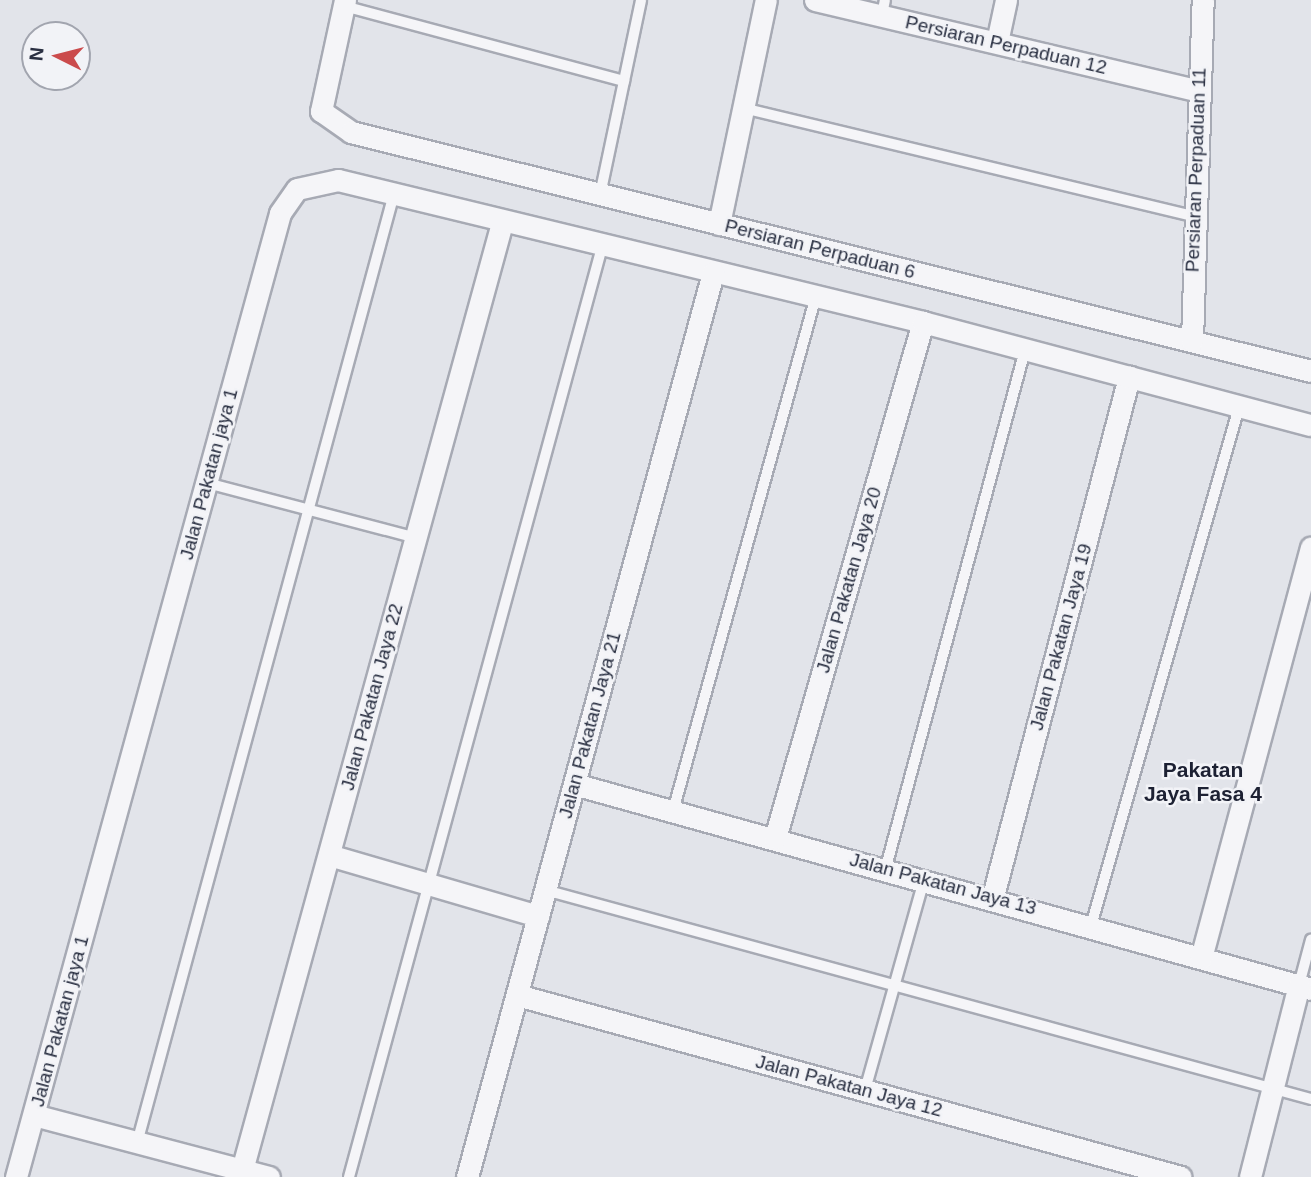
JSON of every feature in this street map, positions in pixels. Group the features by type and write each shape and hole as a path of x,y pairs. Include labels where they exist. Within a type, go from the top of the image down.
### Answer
{"street":[{"path":"719,224 766,0"},
{"name":"Persiaran Perpaduan 12","path":"815,0 883,8 997,43 1197,90"},
{"path":"997,43 1006,0"},
{"name":"Persiaran Perpaduan 11","path":"1192,341 1197,90 1203,0"},
{"name":"Persiaran Perpaduan 6","path":"345,3 320,95 321,111 331,121 351,132 1311,371"},
{"name":"Jalan Pakatan jaya 1","path":"16,1177 287,200 323,179 923,321 1311,425"},
{"name":"Jalan Pakatan Jaya 22","path":"242,1170 502,223"},
{"name":"Jalan Pakatan Jaya 21","path":"467,1177 713,273"},
{"name":"Jalan Pakatan Jaya 20","path":"775,838 923,321"},
{"name":"Jalan Pakatan Jaya 19","path":"993,896 1129,377"},
{"path":"1201,958 1311,547"},
{"name":"Jalan Pakatan Jaya 13","path":"574,784 925,877 1305,987"},
{"path":"329,855 538,916"},
{"path":"1250,1177 1305,987"},
{"name":"Jalan Pakatan Jaya 12","path":"517,995 865,1090 1104,1167 1181,1177"},
{"path":"34,1115 269,1177"}],"lane":[{"path":"600,195 641,0"},
{"path":"345,3 624,81"},
{"path":"743,108 1193,216"},
{"path":"137,1143 312,510 394,194"},
{"path":"349,1177 602,247"},
{"path":"673,811 816,296"},
{"path":"886,867 1025,350"},
{"path":"1091,926 1239,407"},
{"path":"207,483 416,538"},
{"path":"865,1090 925,877"},
{"path":"545,890 895,983 1311,1099"},
{"path":"1305,987 1311,940"}],"district":[{"name":"Pakatan Jaya Fasa 4","path":"1203,782"}]}
